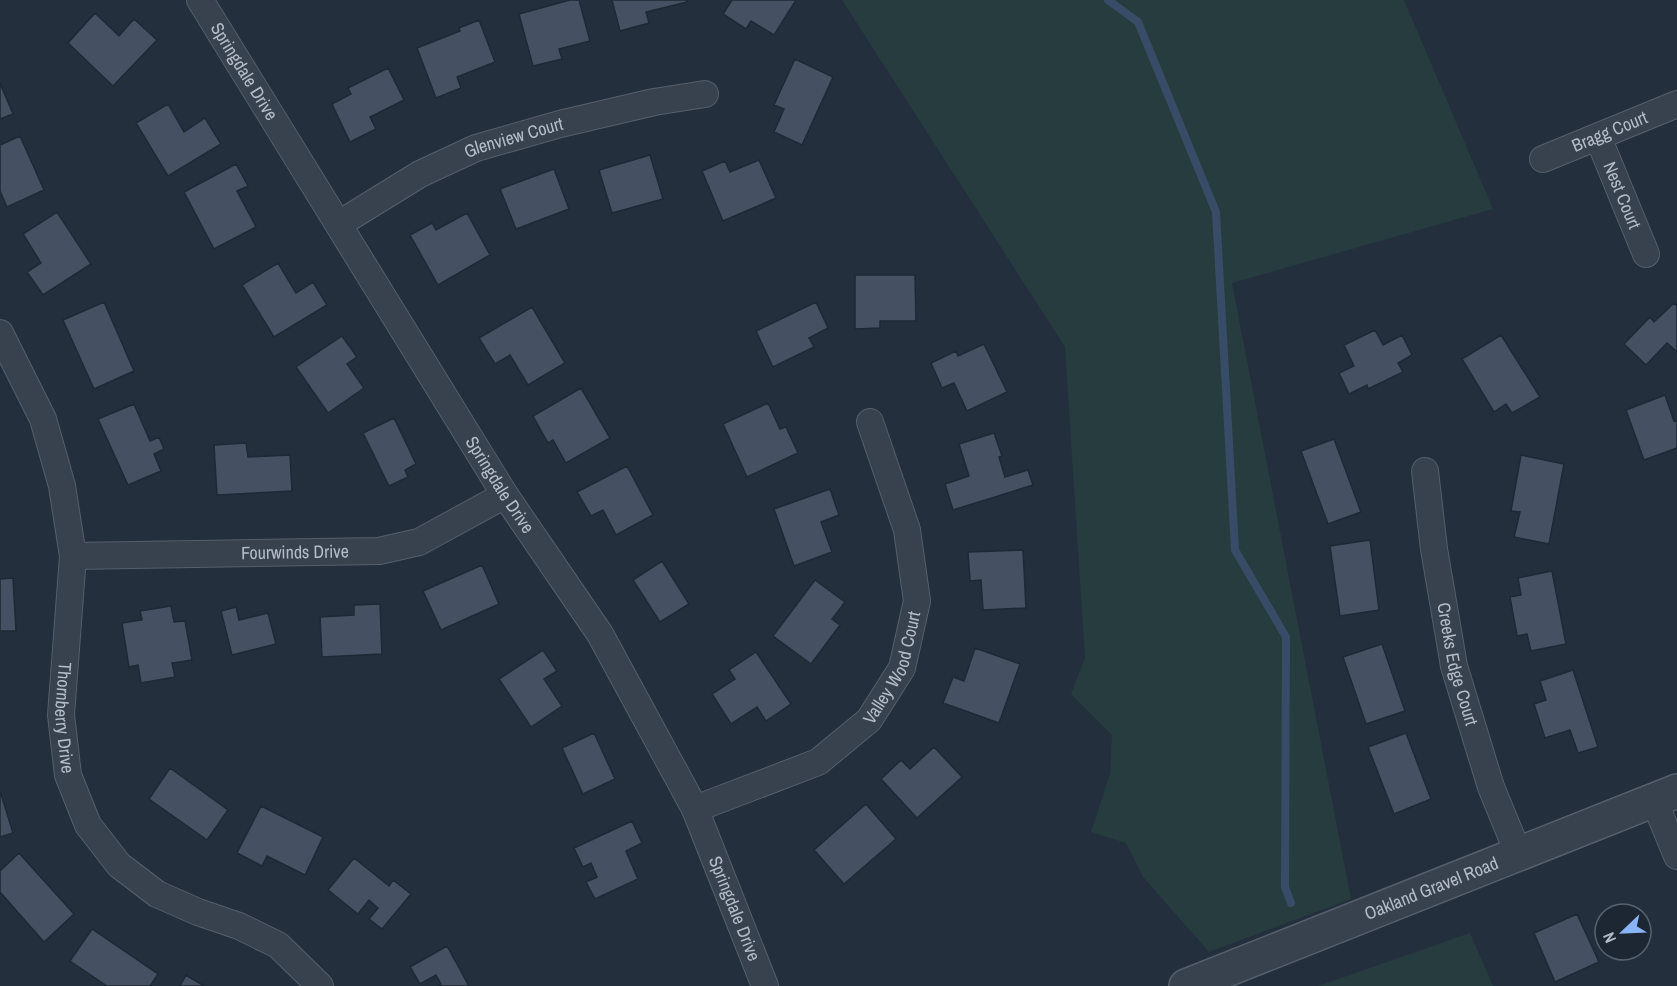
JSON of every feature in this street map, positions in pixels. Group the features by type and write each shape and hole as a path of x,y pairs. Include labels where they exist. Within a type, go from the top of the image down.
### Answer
{"street":[{"name":"Springdale Drive","path":"200,0 505,495 600,634 695,809 765,986"},
{"name":"Glenview Court","path":"339,224 420,174 476,148 560,123 654,102 705,94"},
{"name":"Bragg Court","path":"1542,159 1677,104"},
{"name":"Nest Court","path":"1598,136 1646,254"},
{"name":"Thornberry Drive","path":"0,333 43,419 63,486 73,556 61,715 68,775 88,825 119,865 157,894 198,912 239,926 278,945 320,986"},
{"name":"Valley Wood Court","path":"695,809 818,762 868,720 902,668 917,601 907,530 870,422"},
{"name":"Creeks Edge Court","path":"1425,471 1434,549 1454,666 1491,787 1518,853"},
{"name":"Fourwinds Drive","path":"73,556 379,551 419,542 505,495"},
{"name":"Oakland Gravel Road","path":"1186,986 1665,796"},
{"path":"1665,796 1677,856"}],"green space":[{"path":"842,0 1404,0 1493,209 1232,283 1351,899 1209,952 1143,877 1126,843 1091,832 1110,774 1112,735 1071,694 1085,658 1065,347"},
{"path":"1470,933 1493,986 1318,986"}],"building":[{"path":"570,0 579,0 590,41 559,49 562,59 533,66 519,14"},
{"path":"612,0 686,0 687,2 646,12 649,23 620,31"},
{"path":"732,0 796,0 774,35 751,21 746,29 723,14"},
{"path":"95,13 119,36 134,19 157,40 113,86 68,43"},
{"path":"479,20 495,62 457,77 461,88 436,98 417,48 460,31 459,28"},
{"path":"795,59 833,77 802,145 774,132 784,109 774,105"},
{"path":"388,68 404,100 370,117 376,129 350,142 332,104 351,94 348,88"},
{"path":"0,83 13,114 0,119"},
{"path":"168,104 184,132 205,118 221,144 168,176 136,123"},
{"path":"20,136 44,190 7,207 0,191 0,145"},
{"path":"650,155 663,199 612,213 599,170"},
{"path":"759,160 776,198 723,221 702,171 725,161 730,172"},
{"path":"236,164 248,186 237,191 256,227 214,249 184,192"},
{"path":"554,169 569,209 516,229 500,189"},
{"path":"57,212 91,264 43,295 27,272 41,263 23,234"},
{"path":"467,213 490,255 438,285 410,235 432,223 436,230"},
{"path":"278,263 296,293 313,282 327,305 274,337 242,285"},
{"path":"855,275 915,275 916,321 880,321 880,328 855,329"},
{"path":"104,302 134,371 94,389 63,320"},
{"path":"816,302 828,328 809,338 814,347 773,367 756,331"},
{"path":"1674,303 1677,306 1677,352 1667,343 1646,365 1624,344 1650,317 1654,322"},
{"path":"532,307 565,363 528,385 510,355 495,364 479,338"},
{"path":"1375,330 1383,345 1402,335 1412,355 1398,363 1403,372 1368,389 1367,385 1349,394 1339,373 1354,366 1344,345"},
{"path":"1501,335 1540,397 1512,413 1506,404 1494,412 1462,359"},
{"path":"342,336 357,357 347,364 364,388 328,413 296,367"},
{"path":"984,344 1007,392 967,411 954,383 942,388 931,363 956,351 958,356"},
{"path":"581,388 610,438 566,463 553,440 548,443 533,416"},
{"path":"1665,395 1674,421 1677,420 1677,448 1644,460 1626,410"},
{"path":"768,403 780,429 786,427 798,453 747,477 723,424"},
{"path":"134,404 150,441 159,437 164,449 154,454 161,471 128,485 98,419"},
{"path":"394,418 416,464 405,470 408,477 389,486 363,433"},
{"path":"994,433 1002,456 999,457 1005,477 1028,470 1033,485 953,510 945,484 969,476 959,444"},
{"path":"1334,439 1361,512 1328,524 1301,451"},
{"path":"246,443 248,457 290,455 292,491 217,495 214,445"},
{"path":"1521,455 1564,464 1549,544 1514,537 1520,512 1511,511"},
{"path":"627,466 653,515 616,535 603,510 591,516 577,492"},
{"path":"830,489 839,515 821,522 832,552 794,566 774,509"},
{"path":"1370,540 1379,610 1340,616 1330,546"},
{"path":"1023,550 1026,608 983,610 981,580 970,581 968,552"},
{"path":"662,561 689,604 660,622 633,580"},
{"path":"482,565 499,604 441,630 423,591"},
{"path":"1552,571 1566,644 1531,651 1527,634 1517,636 1510,597 1521,595 1518,578"},
{"path":"13,578 16,631 0,631 0,579"},
{"path":"815,580 845,602 832,619 840,625 811,664 773,636"},
{"path":"380,604 382,654 322,657 320,617 354,615 354,605"},
{"path":"171,606 174,622 185,621 192,660 172,663 175,677 141,683 138,665 129,667 122,623 142,620 140,611"},
{"path":"236,607 239,620 268,613 276,644 232,655 221,611"},
{"path":"1382,644 1405,711 1366,724 1343,657"},
{"path":"975,648 1020,664 999,723 943,703 953,677 964,681"},
{"path":"543,650 557,671 544,679 562,706 531,727 499,679"},
{"path":"756,652 791,704 766,721 757,707 731,724 712,694 735,679 729,670"},
{"path":"1573,670 1598,747 1578,753 1570,730 1545,738 1534,704 1546,700 1540,681"},
{"path":"594,733 615,779 583,794 562,748"},
{"path":"1406,733 1431,799 1394,814 1368,747"},
{"path":"934,747 962,777 917,818 881,779 901,760 910,769"},
{"path":"170,768 228,810 207,840 149,799"},
{"path":"0,791 13,833 0,837"},
{"path":"866,804 896,839 844,884 814,850"},
{"path":"261,806 323,837 305,875 267,856 262,866 237,853"},
{"path":"632,821 642,843 626,851 638,879 595,899 586,882 597,877 591,863 583,867 574,848"},
{"path":"19,853 74,914 44,942 0,892 0,871"},
{"path":"354,858 389,886 393,880 411,894 382,929 369,919 378,908 369,900 358,914 328,890"},
{"path":"1577,914 1593,949 1593,962 1599,962 1555,982 1534,933"},
{"path":"92,929 158,974 150,986 107,986 70,961"},
{"path":"447,946 469,986 438,986 441,984 436,975 420,984 410,967"},
{"path":"186,975 204,986 180,986"}],"waterway":[{"path":"1108,0 1138,22 1216,212 1235,550 1286,637 1285,887 1291,903"}]}
